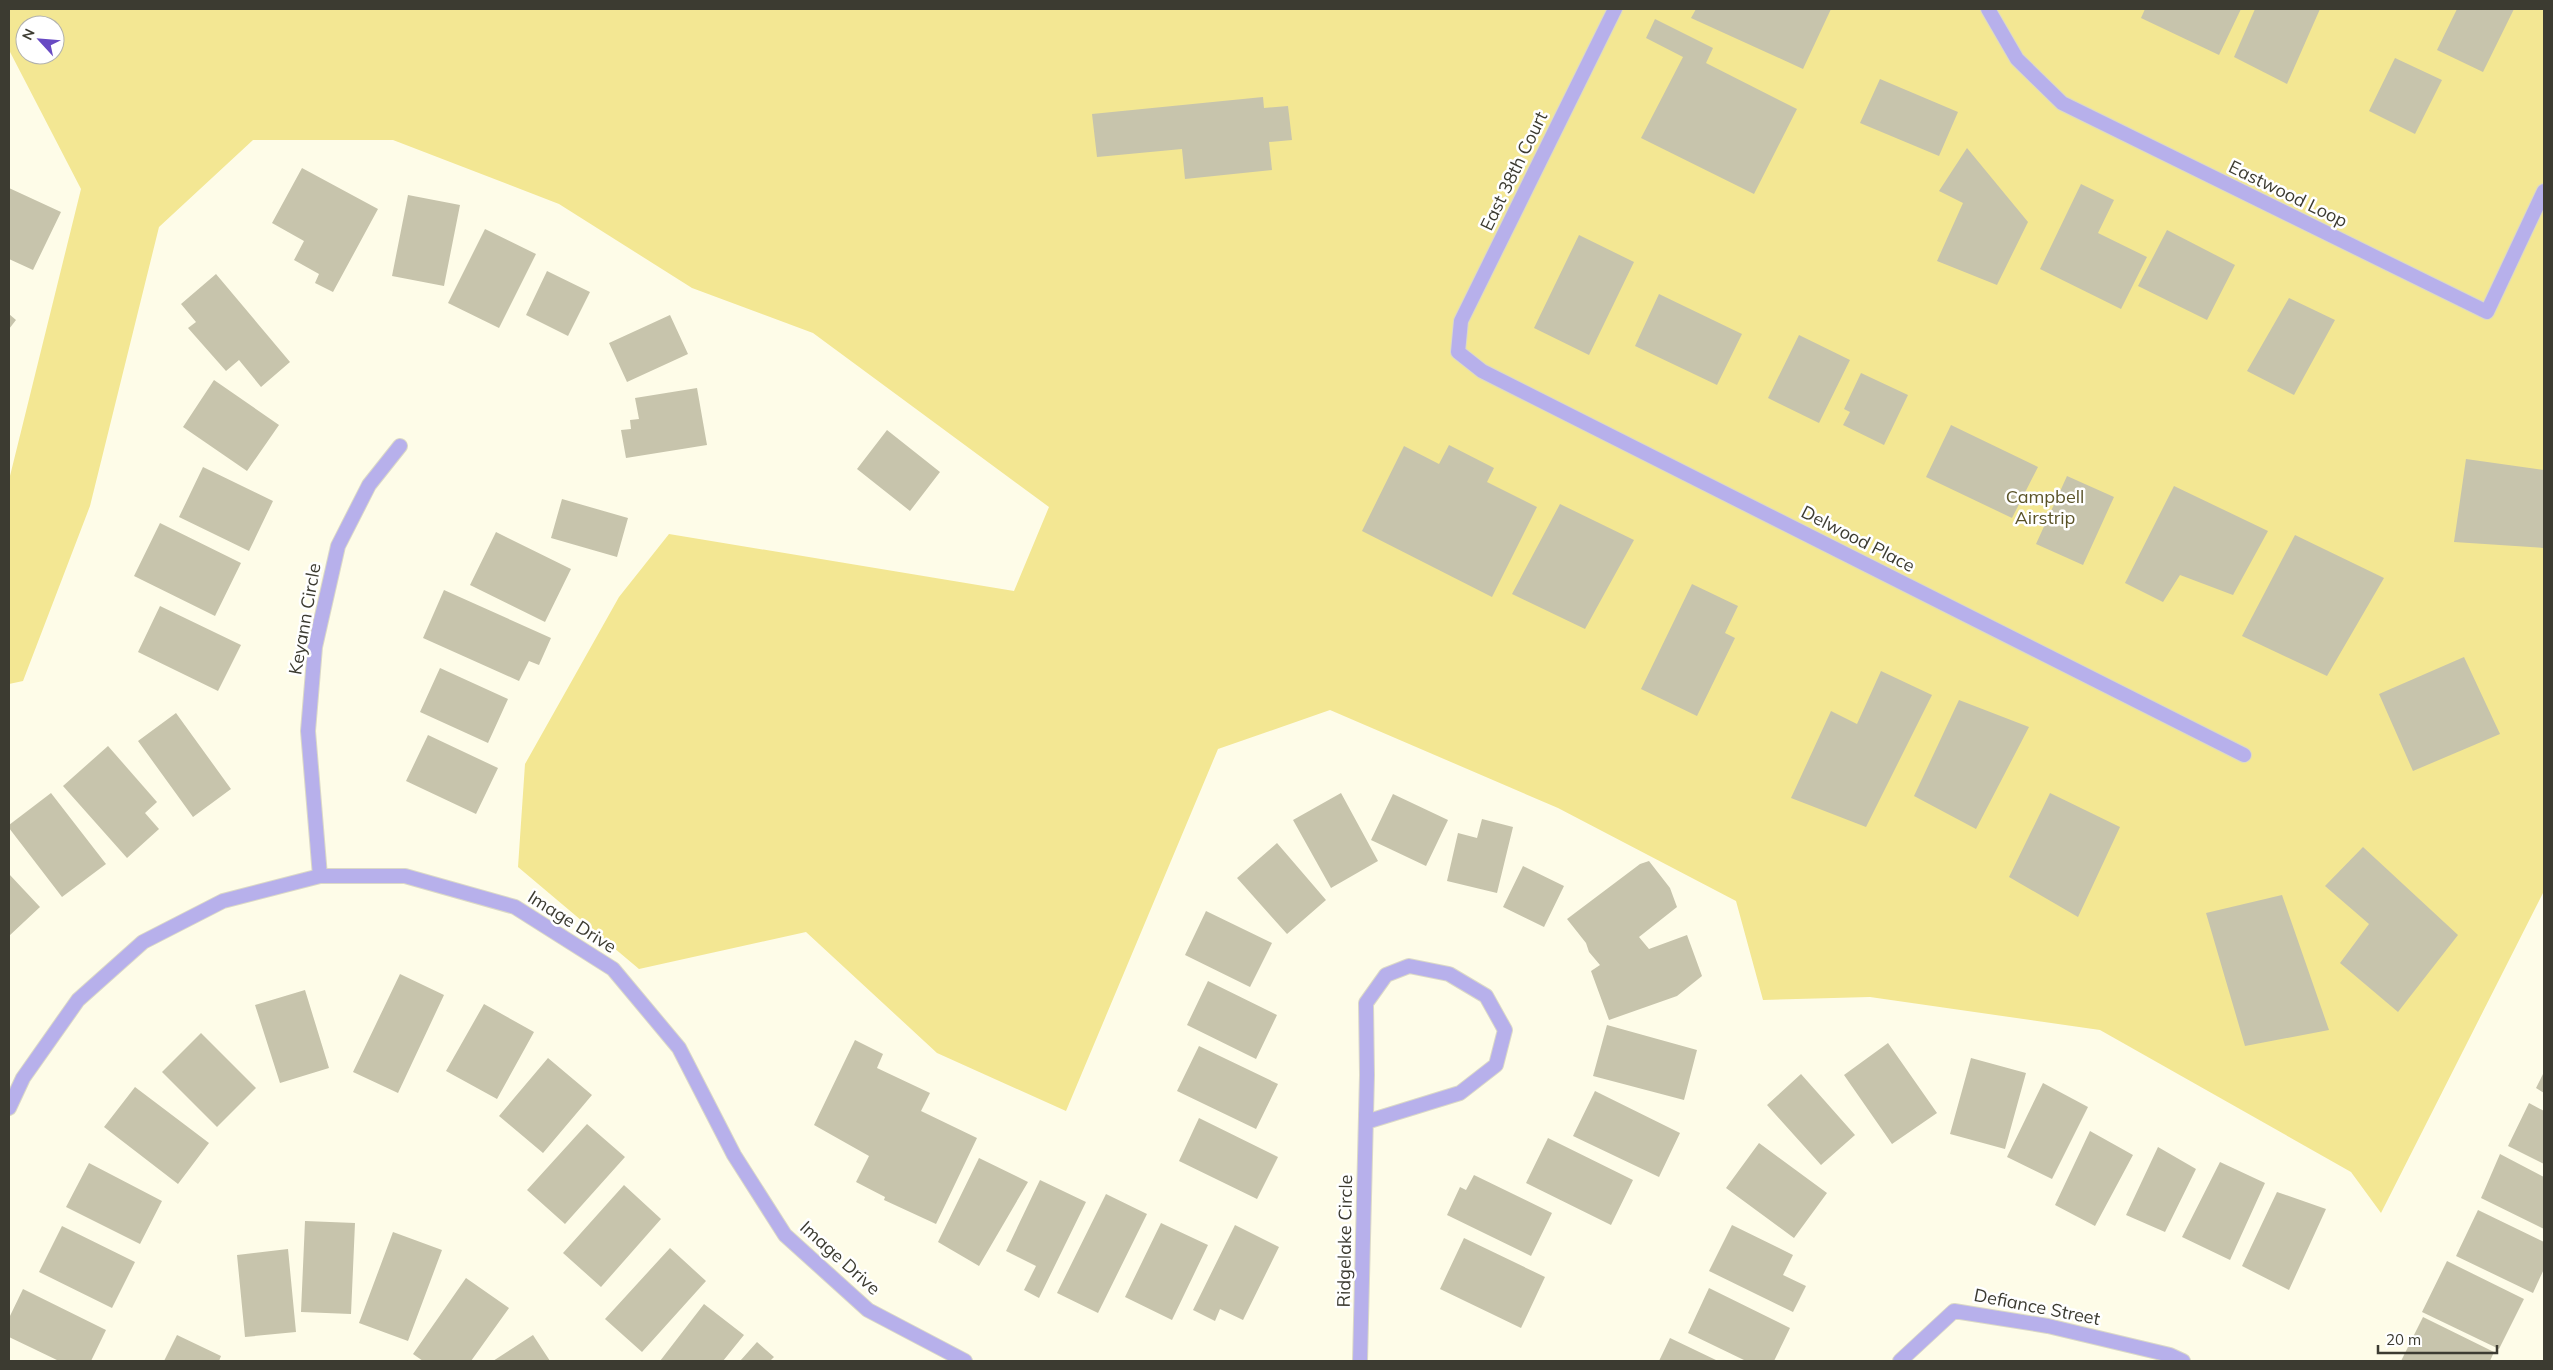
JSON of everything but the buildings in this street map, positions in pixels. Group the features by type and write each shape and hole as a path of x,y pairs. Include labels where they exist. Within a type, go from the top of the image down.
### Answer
{"street":[{"name":"East 38th Court","path":"1458,352 1461,321 1615,9"},
{"name":"Eastwood Loop","path":"1988,9 2017,59 2062,103 2487,312 2544,191"},
{"name":"Delwood Place","path":"1458,352 1482,371 2244,755"},
{"name":"Keyann Circle","path":"320,876 308,731 315,647 338,546 369,486 400,446"},
{"name":"Image Drive","path":"9,1108 23,1078 78,1000 143,942 223,900 320,876 406,876 515,907 613,969 679,1048 734,1155 785,1235 868,1310 966,1361"},
{"name":"Ridgelake Circle","path":"1360,1361 1366,1122 1366,1003 1386,975 1409,966 1449,974 1486,996 1505,1030 1496,1065 1460,1093 1366,1122"},
{"name":"Defiance Street","path":"1900,1361 1954,1311 2048,1326 2170,1355 2183,1361"}],"green space":[{"name":"Campbell Airstrip","path":"9,9 2544,9 2544,891 2381,1213 2351,1172 2100,1030 1870,997 1763,1000 1736,901 1558,808 1330,710 1218,749 1066,1111 937,1053 806,932 639,969 518,867 525,764 619,597 669,534 1014,591 1049,507 813,333 692,288 559,204 393,140 253,140 159,227 90,506 23,681 9,684 9,480 81,189 17,65 65,65 65,15 15,15 15,62 9,50"}]}
